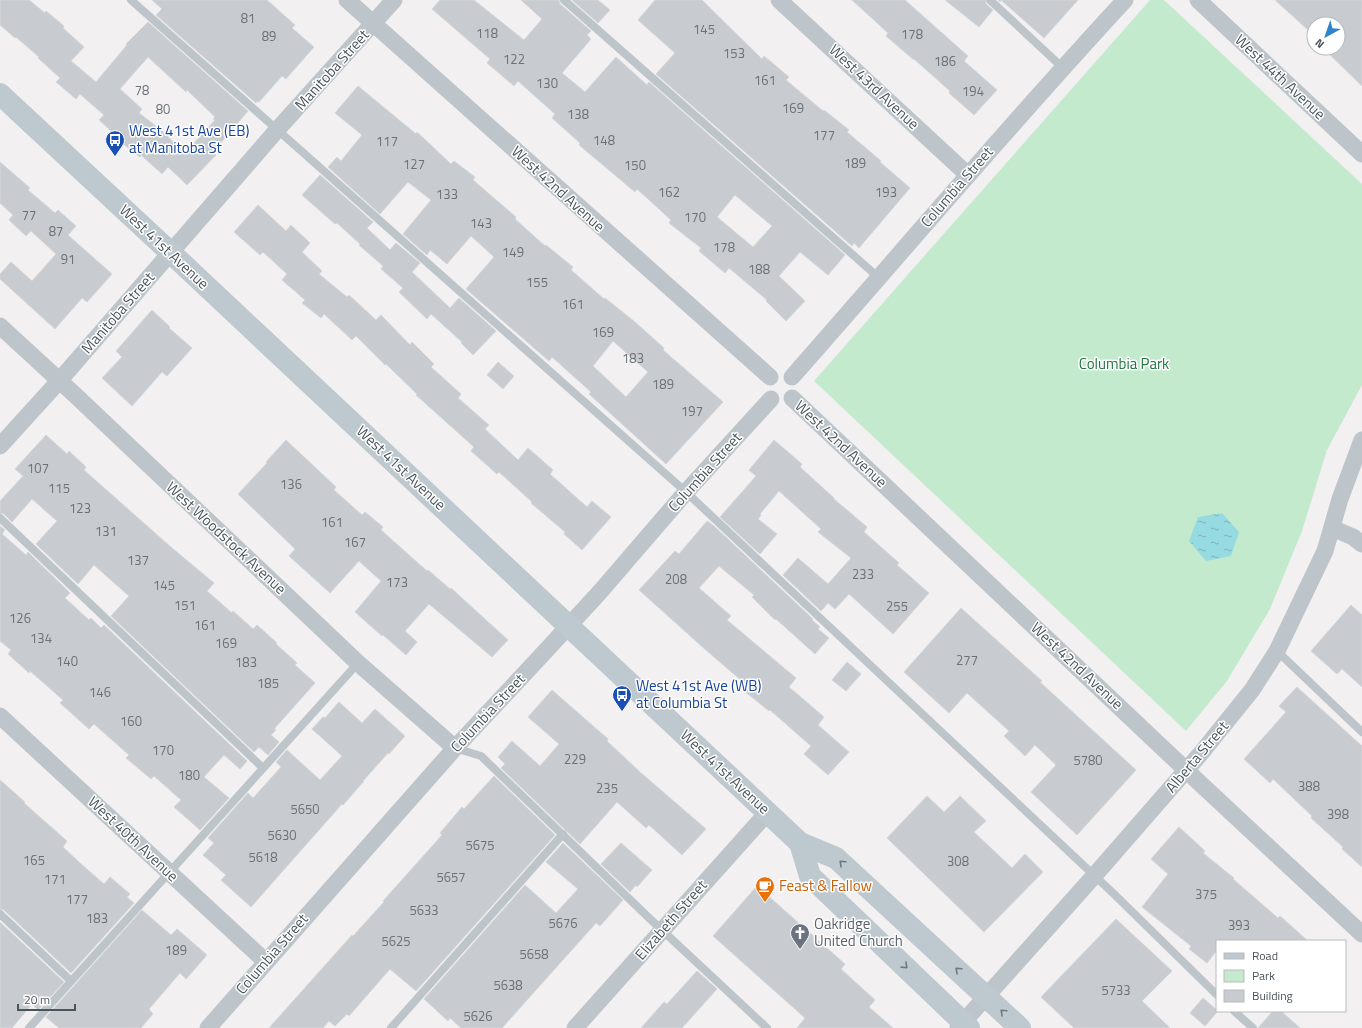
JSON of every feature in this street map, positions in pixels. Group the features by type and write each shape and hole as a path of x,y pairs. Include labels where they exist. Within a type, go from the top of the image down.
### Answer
{"main road":[{"name":"West 41st Avenue","path":"0,94 800,843 836,858 1020,1028"},
{"name":"West 41st Avenue","path":"800,843 810,876 964,1026"}],"street":[{"name":"West 42nd Avenue","path":"347,0 770,377"},
{"name":"Manitoba Street","path":"0,446 59,381 277,130 394,0"},
{"name":"West 43rd Avenue","path":"779,0 968,175"},
{"name":"Columbia Street","path":"792,376 1063,68 1126,0"},
{"name":"West 44th Avenue","path":"1198,0 1362,154"},
{"name":"West Woodstock Avenue","path":"0,326 358,663 455,748"},
{"path":"778,372 783,372 792,376 796,385 795,394 792,398 784,402 772,399 766,391 766,386 770,377 778,372"},
{"name":"West 42nd Avenue","path":"792,398 1362,934"},
{"name":"Columbia Street","path":"208,1028 265,961 455,748 599,593 686,492 772,399"},
{"name":"Alberta Street","path":"964,1026 987,996 1187,770 1252,690 1277,651 1325,551 1340,499 1362,440"},
{"path":"1332,528 1353,537 1362,544"},
{"name":"West 40th Avenue","path":"0,716 265,961"},
{"name":"Elizabeth Street","path":"575,1028 768,812"}],"lane":[{"path":"130,0 686,492 1094,876 1216,994"},
{"path":"564,0 878,277"},
{"path":"990,0 1063,68"},
{"path":"0,518 263,768"},
{"path":"1277,651 1362,732"},
{"path":"29,1028 358,663"},
{"path":"455,748 480,756 767,1028"},
{"path":"391,1028 562,834"},
{"path":"0,914 71,981"},
{"path":"1235,1012 1253,1028"}],"green space":[{"name":"Columbia Park","path":"1150,0 1164,0 1362,184 1362,385 1327,450 1302,531 1270,609 1227,681 1186,731 814,381"}],"water":[{"path":"1222,513 1239,532 1231,556 1206,561 1189,541 1198,517"}],"building":[{"path":"0,0 29,0 45,13 46,11 64,26 63,28 84,47 71,61 96,82 127,45 126,44 148,22 248,111 213,152 216,155 187,185 168,167 162,174 141,155 140,157 118,140 119,138 99,120 104,115 80,94 76,99 56,82 60,78 38,58 39,57 0,25","holes":["148,57 186,92 187,90 215,117 213,119 215,120 185,153 161,130 139,113 142,109 120,89"]},
{"path":"152,0 267,0 295,25 292,28 314,47 286,79 282,76 259,102 257,101 256,103 156,15 162,9"},
{"path":"440,0 474,0 524,40 542,19 521,0 559,0 560,4 591,31 587,35 591,39 562,73 585,92 616,57 647,85 649,82 845,255 828,275 800,252 779,276 805,301 786,321 766,301 767,300 729,268 725,273 699,251 701,248 669,223 671,220 637,189 635,192 579,145 580,143 552,118 555,114 518,81 514,86 487,63 490,59 432,9","holes":["735,195 772,226 753,247 717,217"]},
{"path":"572,0 598,0 610,10 598,23"},
{"path":"655,0 702,0 762,59 764,56 789,77 786,80 823,111 824,110 849,130 847,132 910,188 859,248 854,243 852,246 656,74 675,53 638,20"},
{"path":"852,0 905,0 968,56 964,61 997,90 974,115 949,93 950,91 886,36 888,33"},
{"path":"945,0 985,0 986,4 993,10 979,27"},
{"path":"1001,0 1078,0 1044,38"},
{"path":"1275,0 1362,0 1362,86 1331,56 1346,56 1346,16 1306,16 1306,28"},
{"path":"358,86 416,134 417,132 451,164 454,161 475,177 473,180 516,217 515,219 545,246 546,245 573,267 571,270 604,299 605,298 635,322 664,348 663,350 723,402 666,464 589,394 591,392 552,357 549,361 466,289 494,257 471,236 447,264 430,250 427,255 403,234 431,200 408,182 380,214 328,167 337,157 341,161 362,135 335,113","holes":["613,341 648,372 626,397 593,366"]},
{"path":"0,162 30,188 28,190 55,213 58,210 76,226 68,235 112,274 87,302 82,298 55,329 0,279 0,274 11,262 32,281 56,254 31,231 26,236 9,220 13,215 0,203"},
{"path":"320,175 373,222 367,228 390,250 396,243 420,263 412,272 450,308 459,298 496,331 473,355 461,343 462,342 431,314 427,319 399,292 403,288 381,269 383,266 337,223 335,224 302,195"},
{"path":"258,205 286,231 291,225 310,243 302,252 322,271 319,274 347,297 349,295 376,320 381,315 410,345 412,342 434,364 431,367 461,394 458,398 489,425 485,429 518,460 528,448 553,470 550,474 587,507 592,501 611,517 582,550 564,534 565,532 531,503 532,502 499,472 497,474 471,451 474,447 416,395 417,394 356,336 352,340 324,314 321,318 302,303 305,300 282,280 287,274 263,252 260,255 234,232"},
{"path":"152,310 170,327 169,328 192,348 167,376 162,372 132,406 102,378 122,357 116,351"},
{"path":"498,362 514,376 503,389 487,375"},
{"path":"46,435 67,454 69,451 86,467 84,470 214,583 207,591 253,629 257,625 297,663 295,665 315,683 274,729 276,730 271,735 279,742 268,755 259,747 254,752 111,616 129,596 94,565 78,584 36,544 57,521 32,499 12,522 4,514 0,513 0,501 23,476 15,469"},
{"path":"286,440 336,487 334,490 362,515 365,512 383,527 381,530 427,571 428,570 450,589 451,588 508,640 492,657 429,604 405,631 417,642 406,655 355,612 381,581 359,561 330,593 289,556 295,549 238,494"},
{"path":"774,440 802,464 800,467 834,499 867,527 864,532 899,563 897,565 929,593 893,634 849,594 835,609 828,603 821,611 783,575 798,558 828,584 851,558 818,532 821,529 779,491 760,514 761,515 758,519 777,534 760,554 720,517 756,476 749,470"},
{"path":"707,521 813,619 812,620 820,627 818,629 829,638 815,654 776,619 775,620 752,597 754,595 719,566 699,588 731,616 727,620 796,678 789,687 824,717 818,725 849,752 828,775 804,754 811,746 770,710 769,711 738,686 742,681 639,590 675,551 679,554"},
{"path":"0,526 5,530 2,534 26,555 28,552 70,593 65,598 89,620 91,618 101,628 104,625 247,761 240,769 224,755 204,777 229,798 200,830 174,807 181,800 154,776 151,779 126,758 129,755 94,724 89,729 60,703 63,700 8,654 11,650 0,641"},
{"path":"1351,605 1362,615 1362,687 1342,669 1337,674 1311,651"},
{"path":"961,608 1042,681 1040,682 1136,770 1077,835 1031,792 1056,765 1035,745 1025,756 1004,736 1009,731 967,693 949,713 904,672"},
{"path":"847,662 861,674 846,691 832,680"},
{"path":"1297,687 1362,746 1362,867 1342,849 1343,847 1311,818 1312,816 1273,779 1270,783 1244,759 1286,712 1279,706"},
{"path":"552,690 608,739 607,741 640,772 706,829 682,855 649,825 646,828 617,802 580,844 501,768 505,764 498,757 512,741 540,766 559,744 528,717"},
{"path":"339,702 362,723 375,709 405,736 389,754 388,753 343,805 342,804 251,907 221,880 226,875 203,855 214,843 208,838 248,793 253,798 281,767 276,762 287,750 320,780 342,756 312,729 323,717 325,718"},
{"path":"494,776 555,835 416,991 390,969 349,1016 347,1014 335,1026 329,1021 323,1028 269,1028 352,935 353,936 384,902 383,901 442,835 440,833 462,807 464,809"},
{"path":"0,780 67,841 63,847 80,863 104,884 110,877 130,894 127,897 134,903 71,973 4,910 0,909"},
{"path":"927,796 944,812 960,796 986,821 974,832 1012,868 1025,854 1043,872 984,932 887,838"},
{"path":"1179,827 1205,851 1203,853 1234,878 1233,879 1278,918 1280,916 1307,940 1216,940 1216,951 1207,963 1189,949 1191,946 1142,907 1168,874 1151,859"},
{"path":"563,843 623,900 600,926 596,923 502,1028 461,1028 450,1018 448,1021 424,999 525,885 556,913 578,889 546,862"},
{"path":"621,843 652,870 637,887 636,885 630,892 601,864"},
{"path":"757,886 845,964 841,969 875,1000 869,1007 893,1028 797,1028 805,1018 713,936"},
{"path":"142,910 171,935 177,929 207,955 186,979 180,973 149,1009 153,1014 141,1028 59,1028 46,1017"},
{"path":"1116,919 1172,971 1142,1001 1170,1028 1074,1028 1041,997"},
{"path":"0,922 64,982 38,1010 32,1004 12,1028 0,1028"},
{"path":"697,971 717,989 682,1028 641,1028 664,1002 667,1004"},
{"path":"1203,998 1217,1012 1205,1026 1190,1013"},
{"path":"1272,1012 1282,1012 1300,1028 1258,1028"}],"place":[{"name":"West 41st Ave (EB) at Manitoba St","path":"115,157"},
{"name":"West 41st Ave (WB) at Columbia St","path":"622,712"},
{"name":"Feast & Fallow","path":"765,903"},
{"name":"Oakridge United Church","path":"800,950"}]}
